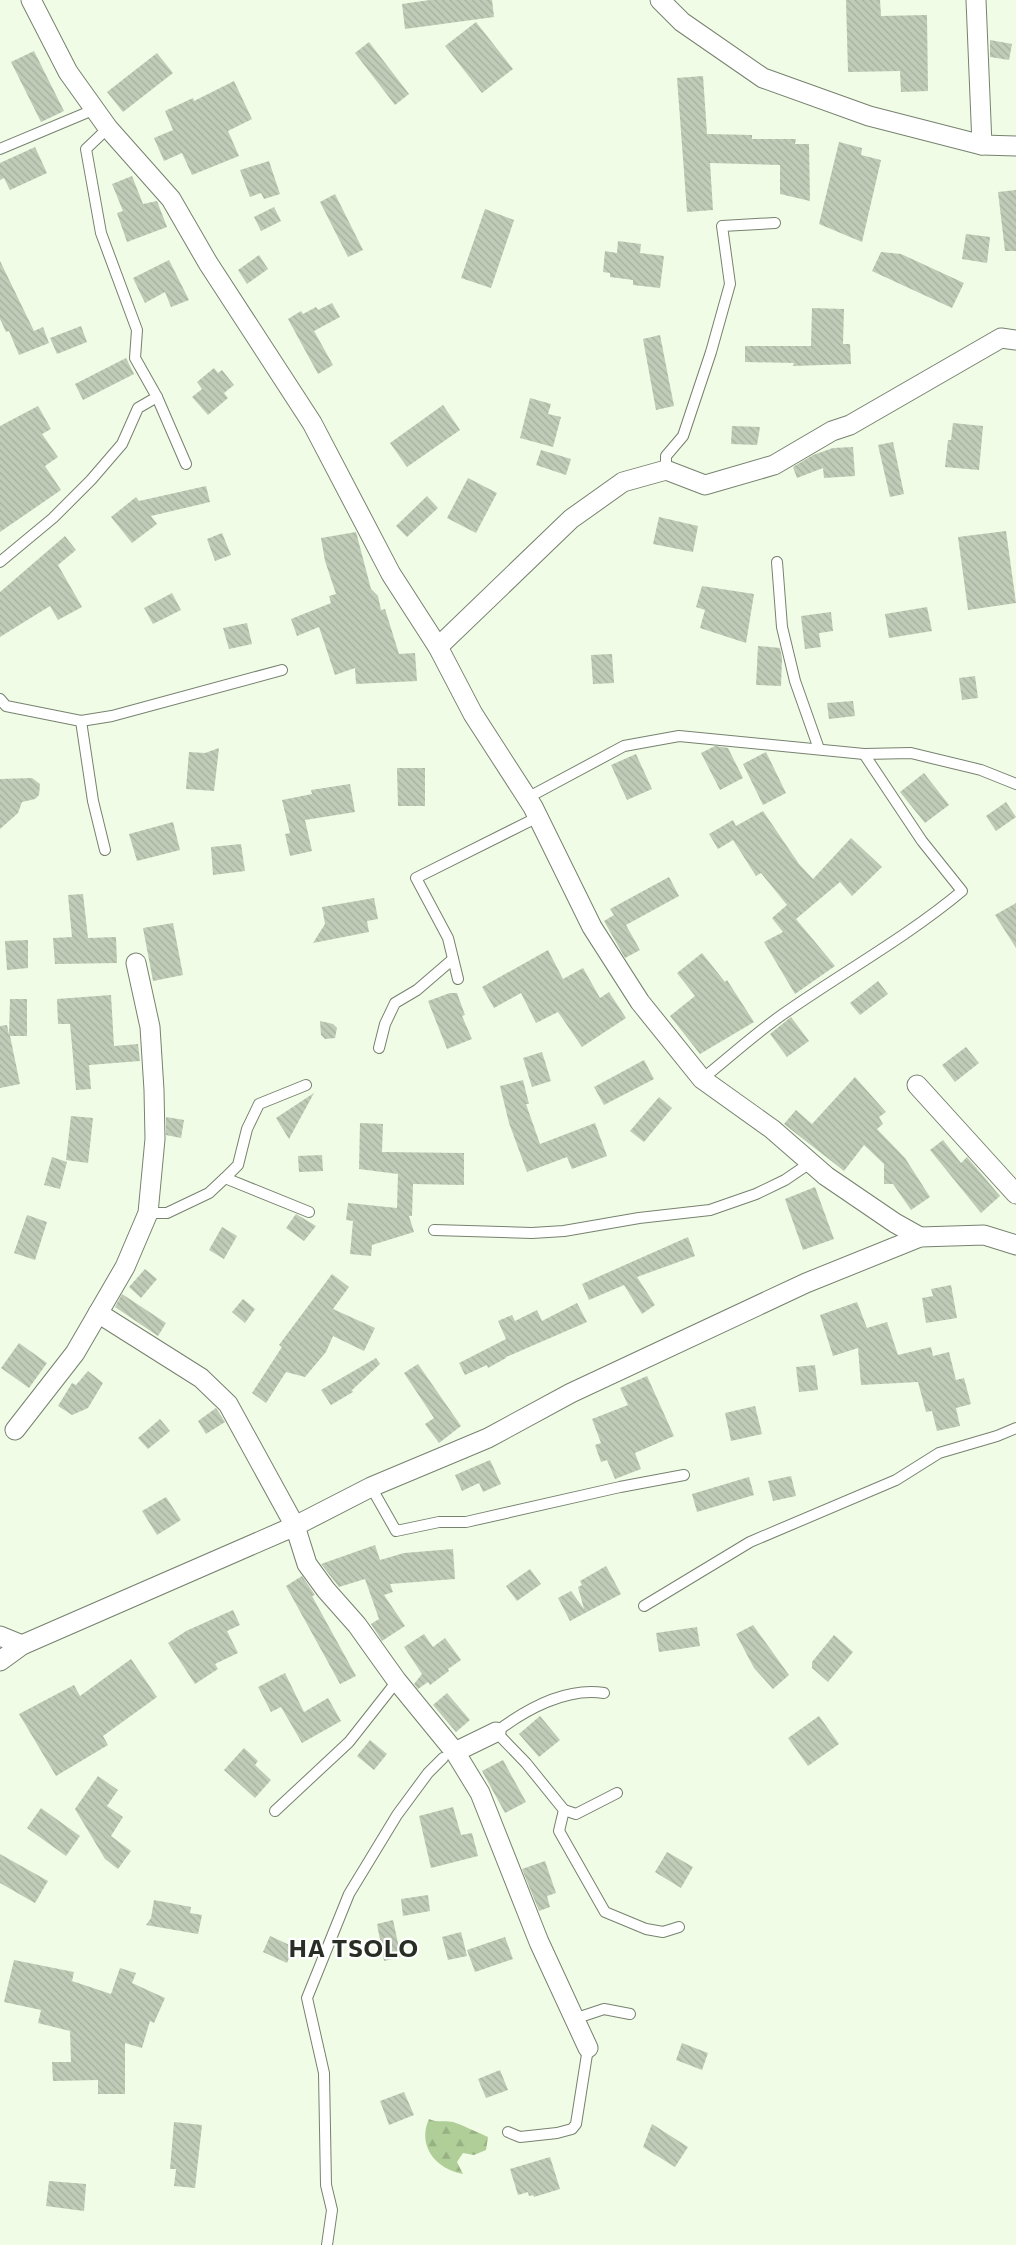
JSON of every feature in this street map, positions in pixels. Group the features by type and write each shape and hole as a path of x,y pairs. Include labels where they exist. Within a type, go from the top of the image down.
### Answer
{"street":[{"path":"31,0 68,72 108,128 171,199 208,263 312,424 391,574 438,647 473,714 527,798 592,926 640,1002 702,1079 772,1129 826,1176 895,1223 920,1237"},
{"path":"660,0 682,22 763,78 869,116 982,145 1016,146"},
{"path":"976,0 982,145"},
{"path":"438,647 571,519 623,482 666,470 705,485 774,465 832,431 850,425 1001,338 1016,340"},
{"path":"15,1430 76,1353 125,1266 148,1213 155,1139 154,1090 150,1027 136,963"},
{"path":"917,1085 1016,1194"},
{"path":"0,1661 22,1645 295,1526 370,1488 488,1438 571,1393 806,1283 920,1237 984,1235 1016,1245"},
{"path":"98,1313 201,1378 228,1404 295,1526 307,1564 326,1590 357,1625 449,1755 480,1793 495,1827 515,1885 588,2048"},
{"path":"0,1636 22,1645"},
{"path":"449,1755 496,1732"}],"lane":[{"path":"0,149 94,110"},
{"path":"108,128 86,149 101,233 138,330 135,358 157,397 186,464"},
{"path":"666,470 666,456 683,436 711,352 730,284 722,226 775,223"},
{"path":"0,562 52,518 91,480 122,444 138,408 157,397"},
{"path":"777,562 784,636 794,681 819,749"},
{"path":"0,699 6,706 81,721 112,716 282,670"},
{"path":"81,721 94,801 105,850"},
{"path":"527,798 624,746 679,736 864,754 911,753 981,770 1016,784"},
{"path":"702,1079 787,1011 922,921 962,891 922,840 864,754"},
{"path":"458,979 448,938 416,878 538,818"},
{"path":"379,1048 386,1024 395,1004 417,990 454,959"},
{"path":"148,1213 166,1213 209,1193 238,1164 247,1129 259,1104 306,1084"},
{"path":"434,1230 532,1233 564,1231 639,1218 710,1210 756,1194 785,1180 810,1163"},
{"path":"225,1178 309,1212"},
{"path":"644,1606 750,1542 888,1483 939,1453 997,1436 1016,1428"},
{"path":"370,1488 396,1531 439,1522 466,1522 620,1487 684,1475"},
{"path":"275,1811 349,1742 397,1681"},
{"path":"604,1693 590,1691 562,1698 523,1712 496,1732 526,1763 564,1810 576,1814 616,1793"},
{"path":"327,2245 332,2210 325,2177 324,2073 307,1998 349,1894 397,1814 428,1773 449,1755"},
{"path":"564,1810 559,1831 605,1912 646,1929 663,1932 679,1927"},
{"path":"574,2019 604,2009 630,2014"},
{"path":"508,2132 520,2137 558,2133 572,2129 576,2124 588,2048"}],"green space":[{"path":"429,2119 453,2122 488,2137 486,2150 474,2155 463,2153 457,2162 463,2174 444,2167 427,2147 425,2138"}],"building":[{"path":"430,0 492,0 494,17 405,29 402,4"},
{"path":"846,0 880,0 881,16 927,15 928,91 901,92 900,71 848,72"},
{"path":"476,22 513,69 482,93 445,46"},
{"path":"990,40 1012,44 1009,60 990,57"},
{"path":"369,42 409,94 395,105 355,53"},
{"path":"34,51 64,111 41,122 11,62"},
{"path":"157,53 173,73 123,112 107,92"},
{"path":"703,76 707,134 752,135 752,139 796,139 795,144 809,144 810,201 780,194 780,165 710,163 713,210 687,212 677,78"},
{"path":"234,81 252,119 228,131 239,156 192,175 182,153 164,161 154,138 173,130 165,111 193,98 194,101"},
{"path":"839,142 862,148 861,155 881,160 862,242 819,224"},
{"path":"35,147 47,173 10,190 4,178 0,180 0,163"},
{"path":"269,161 280,194 264,199 261,193 250,197 240,170"},
{"path":"132,176 143,204 157,201 167,227 127,242 117,213 123,211 112,184"},
{"path":"1016,190 1016,251 1005,251 998,192"},
{"path":"335,194 363,250 348,257 320,202"},
{"path":"274,207 281,221 261,231 254,217"},
{"path":"485,209 514,220 491,288 461,278"},
{"path":"966,234 990,237 987,263 962,259"},
{"path":"618,241 641,244 640,253 664,256 660,288 633,285 633,280 610,277 610,273 603,272 605,251 617,253"},
{"path":"881,252 901,254 964,283 952,308 872,271"},
{"path":"259,255 268,269 247,284 238,270"},
{"path":"169,260 189,300 171,307 165,292 145,303 133,278"},
{"path":"0,261 34,331 43,327 49,343 19,355 9,331 6,332 0,319"},
{"path":"332,303 340,317 314,331 333,365 318,374 288,319 301,311 303,314 316,307 318,310"},
{"path":"812,308 844,309 843,344 850,344 851,364 793,366 794,363 745,362 745,346 811,346"},
{"path":"81,326 87,342 57,354 50,338"},
{"path":"660,335 674,406 656,410 643,339"},
{"path":"126,358 134,374 83,400 75,384"},
{"path":"214,368 218,373 222,370 234,385 224,393 228,398 208,415 192,397 202,389 197,382"},
{"path":"530,398 551,404 548,414 561,417 553,447 520,438"},
{"path":"443,405 460,430 407,467 390,443"},
{"path":"38,406 51,429 42,434 58,457 45,466 61,490 0,532 0,426"},
{"path":"953,423 983,426 979,470 945,467 948,440 951,440"},
{"path":"732,426 760,427 757,445 731,444"},
{"path":"893,442 904,494 890,497 878,445"},
{"path":"853,447 855,476 824,478 823,468 797,478 793,467 813,455 833,448"},
{"path":"541,450 571,459 566,475 536,465"},
{"path":"468,478 497,493 476,533 447,518"},
{"path":"206,486 210,502 151,516 157,524 132,543 111,517 136,497 139,501"},
{"path":"427,496 438,508 407,537 396,526"},
{"path":"659,517 698,526 693,552 653,544"},
{"path":"1006,531 1016,603 968,610 958,537"},
{"path":"356,532 371,589 378,596 381,610 385,609 399,654 415,653 417,681 356,684 355,668 335,675 319,627 297,636 291,619 331,603 329,596 336,594 325,561 321,538"},
{"path":"222,533 231,555 215,561 207,539"},
{"path":"65,536 76,550 58,565 82,607 58,620 50,606 0,637 0,592"},
{"path":"702,586 754,594 746,643 700,628 705,610 696,607"},
{"path":"172,593 181,610 153,624 144,608"},
{"path":"927,607 932,631 889,638 885,614"},
{"path":"831,612 833,631 819,633 821,647 805,649 801,616"},
{"path":"247,623 252,644 229,649 223,628"},
{"path":"758,646 780,648 782,658 781,686 756,685"},
{"path":"612,654 614,683 593,684 591,655"},
{"path":"975,676 978,698 962,700 959,678"},
{"path":"853,701 855,716 829,719 827,703"},
{"path":"715,746 728,748 743,778 720,790 701,753"},
{"path":"219,748 214,791 186,789 189,752 205,753"},
{"path":"766,752 786,793 763,805 743,764"},
{"path":"636,754 652,789 627,800 611,765"},
{"path":"397,768 425,768 425,806 398,806"},
{"path":"924,773 949,805 925,823 900,792"},
{"path":"32,778 40,784 39,795 35,799 22,802 18,813 0,829 0,779"},
{"path":"350,784 355,812 305,820 312,851 290,856 285,834 290,833 282,800 312,794 311,790"},
{"path":"1006,802 1016,817 996,831 986,816"},
{"path":"763,811 799,864 813,879 851,838 882,867 852,896 840,882 796,919 835,966 795,994 764,942 783,932 772,918 787,905 761,873 756,876 733,840 718,849 709,834 733,820 736,826"},
{"path":"173,822 180,850 137,861 129,834"},
{"path":"241,844 245,871 213,875 211,847"},
{"path":"669,877 679,896 626,925 640,950 625,958 604,921 614,915 610,909"},
{"path":"83,894 88,938 116,937 117,963 55,964 53,938 72,937 68,895"},
{"path":"374,898 378,919 367,921 369,932 313,943 325,924 322,907"},
{"path":"1016,903 1016,948 995,915"},
{"path":"173,923 183,975 153,981 143,928"},
{"path":"28,940 28,968 7,970 5,941"},
{"path":"548,950 563,979 583,968 600,998 609,992 626,1018 582,1047 558,1012 536,1023 521,993 494,1008 482,987"},
{"path":"702,953 725,982 727,980 754,1022 700,1054 670,1016 695,996 677,973"},
{"path":"878,981 888,994 860,1015 850,1003"},
{"path":"450,993 457,993 465,1015 462,1016 472,1039 447,1049 428,1001"},
{"path":"111,995 114,1046 138,1044 140,1061 89,1065 91,1089 76,1090 70,1024 58,1024 57,999"},
{"path":"10,999 27,999 27,1036 10,1036 20,1084 0,1088 0,1026 7,1025 9,1035"},
{"path":"791,1017 809,1041 787,1057 770,1034"},
{"path":"320,1021 333,1024 337,1028 335,1038 325,1039 321,1035"},
{"path":"966,1047 979,1063 955,1082 942,1065"},
{"path":"542,1052 551,1081 532,1087 523,1058"},
{"path":"644,1060 654,1079 604,1105 594,1087"},
{"path":"855,1077 886,1112 879,1117 883,1124 877,1129 905,1158 930,1197 911,1210 893,1184 884,1184 884,1164 864,1145 844,1171 784,1124 796,1110 812,1124"},
{"path":"523,1080 529,1104 526,1104 540,1144 595,1123 607,1156 572,1169 567,1157 527,1172 509,1123 500,1086"},
{"path":"314,1093 289,1139 276,1118"},
{"path":"659,1097 672,1108 644,1142 630,1131"},
{"path":"71,1116 93,1118 88,1163 66,1160"},
{"path":"166,1117 184,1120 181,1138 166,1135"},
{"path":"360,1123 383,1124 382,1152 464,1153 464,1185 413,1184 412,1216 409,1216 414,1232 372,1245 371,1256 350,1254 353,1221 346,1220 348,1203 397,1208 398,1174 359,1169"},
{"path":"943,1140 961,1163 967,1157 1000,1196 981,1213 930,1150"},
{"path":"322,1155 323,1171 299,1172 298,1156"},
{"path":"52,1157 67,1162 60,1189 44,1185"},
{"path":"815,1187 834,1239 803,1250 785,1199"},
{"path":"296,1214 316,1226 304,1241 286,1228"},
{"path":"27,1215 47,1222 35,1260 14,1253"},
{"path":"222,1227 237,1236 224,1259 209,1250"},
{"path":"688,1237 695,1256 637,1277 655,1305 642,1314 624,1285 589,1300 582,1284"},
{"path":"145,1269 157,1279 141,1298 129,1287"},
{"path":"332,1274 349,1287 333,1309 375,1328 364,1351 333,1336 326,1352 305,1377 286,1372 266,1403 252,1393 282,1347 279,1345"},
{"path":"951,1285 957,1318 926,1323 922,1298 933,1296 931,1289"},
{"path":"122,1294 166,1323 158,1336 115,1307"},
{"path":"243,1299 255,1309 245,1323 232,1312"},
{"path":"857,1302 867,1328 887,1322 898,1355 931,1347 933,1356 949,1352 956,1380 964,1378 971,1404 956,1408 960,1426 937,1431 932,1411 926,1412 918,1382 861,1385 858,1348 833,1356 820,1315"},
{"path":"577,1303 587,1322 506,1357 488,1368 487,1365 465,1375 459,1363 506,1339 498,1321 512,1315 515,1321 537,1310 542,1321"},
{"path":"19,1343 47,1363 29,1388 1,1368"},
{"path":"376,1358 380,1364 352,1390 353,1392 331,1405 321,1390"},
{"path":"418,1364 461,1426 439,1443 425,1424 434,1418 404,1373"},
{"path":"815,1365 818,1390 799,1392 796,1367"},
{"path":"88,1371 103,1383 88,1408 72,1415 58,1406 72,1383 76,1385"},
{"path":"647,1376 674,1436 635,1453 641,1469 615,1479 607,1460 601,1462 595,1445 601,1443 592,1419 628,1405 620,1388"},
{"path":"755,1406 762,1434 731,1441 725,1413"},
{"path":"216,1408 225,1422 206,1434 198,1421"},
{"path":"160,1419 170,1431 148,1449 138,1438"},
{"path":"490,1460 501,1484 483,1492 479,1483 462,1491 455,1475"},
{"path":"791,1476 796,1496 773,1501 768,1481"},
{"path":"749,1477 754,1495 697,1512 692,1494"},
{"path":"166,1497 181,1520 157,1535 142,1511"},
{"path":"375,1545 380,1560 404,1553 453,1549 455,1579 390,1584 393,1592 384,1595 405,1626 382,1641 371,1624 379,1619 365,1579 339,1587 321,1564"},
{"path":"606,1566 621,1594 570,1621 558,1598 571,1591 584,1609 578,1587 582,1585 580,1581"},
{"path":"530,1569 541,1584 517,1601 506,1586"},
{"path":"302,1576 315,1595 312,1596 356,1676 340,1684 286,1586"},
{"path":"233,1610 240,1625 227,1631 238,1653 215,1664 218,1669 195,1684 168,1643 186,1631"},
{"path":"753,1625 789,1675 773,1689 754,1668 736,1634"},
{"path":"697,1627 700,1646 659,1652 656,1633"},
{"path":"424,1634 433,1647 445,1638 461,1660 430,1685 428,1682 418,1689 414,1684 422,1674 404,1647"},
{"path":"834,1635 853,1652 828,1682 812,1668 812,1662"},
{"path":"131,1659 157,1697 103,1736 108,1745 56,1776 19,1714 74,1685 80,1696"},
{"path":"285,1673 304,1712 328,1698 341,1721 302,1743 281,1707 271,1712 258,1687"},
{"path":"447,1693 470,1720 456,1732 433,1705"},
{"path":"540,1716 560,1740 539,1757 519,1734"},
{"path":"819,1716 839,1744 808,1766 788,1738"},
{"path":"370,1740 387,1754 374,1770 357,1756"},
{"path":"244,1748 258,1761 255,1765 271,1780 255,1798 224,1770"},
{"path":"503,1760 526,1802 505,1813 482,1771"},
{"path":"98,1776 118,1790 107,1806 123,1817 111,1836 131,1851 118,1869 105,1859 75,1809"},
{"path":"453,1807 461,1835 472,1833 478,1856 431,1868 419,1816"},
{"path":"41,1808 80,1836 66,1856 27,1828"},
{"path":"667,1852 693,1867 681,1888 655,1872"},
{"path":"0,1854 48,1881 35,1903 0,1883"},
{"path":"545,1861 556,1893 547,1896 550,1907 539,1911 522,1869"},
{"path":"428,1895 430,1911 403,1916 401,1899"},
{"path":"154,1900 191,1907 190,1913 202,1915 198,1934 146,1925 151,1918"},
{"path":"393,1920 401,1957 384,1961 377,1924"},
{"path":"461,1932 467,1956 448,1960 442,1937"},
{"path":"270,1936 294,1947 287,1963 263,1952"},
{"path":"505,1937 513,1959 475,1972 467,1950"},
{"path":"14,1960 74,1972 72,1981 111,1994 120,1968 136,1973 132,1983 165,1998 154,2023 150,2021 142,2048 125,2043 125,2094 98,2094 98,2080 53,2081 52,2062 71,2062 70,2031 38,2023 41,2010 4,2002"},
{"path":"682,2043 708,2053 702,2070 676,2060"},
{"path":"500,2070 508,2090 486,2098 478,2079"},
{"path":"404,2092 414,2115 389,2125 380,2101"},
{"path":"174,2122 202,2125 195,2188 174,2186 176,2169 170,2169"},
{"path":"652,2124 688,2147 675,2167 643,2147"},
{"path":"550,2157 560,2189 534,2197 533,2195 529,2196 528,2192 518,2195 510,2169"},
{"path":"49,2181 86,2184 84,2211 46,2206"}],"district":[{"name":"HA TSOLO","path":"354,1949"}]}
